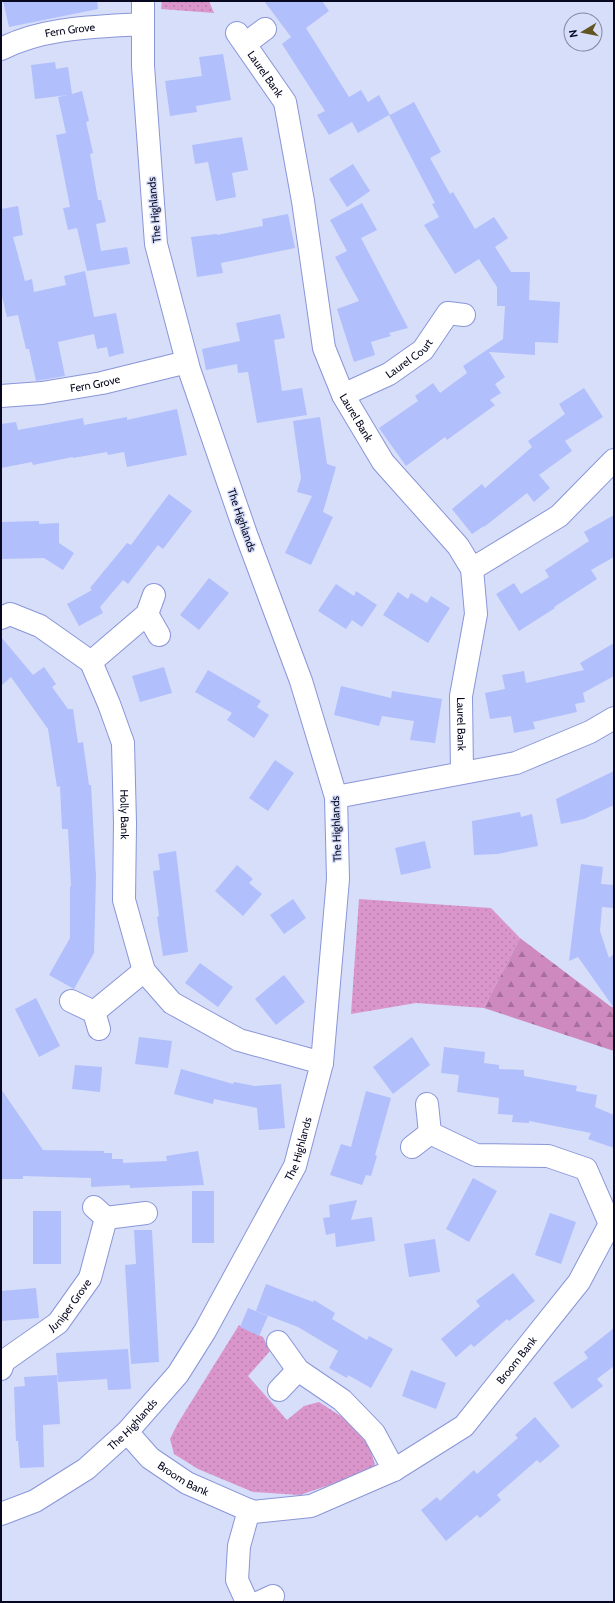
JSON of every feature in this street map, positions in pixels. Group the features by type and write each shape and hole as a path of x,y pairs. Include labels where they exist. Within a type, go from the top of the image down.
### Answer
{"street":[{"name":"The Highlands","path":"3,1508 34,1501 86,1469 127,1432 178,1374 205,1331 295,1166 322,1063 338,879 336,797 301,681 246,534 187,362 156,244 142,66 143,1"},
{"name":"Fern Grove","path":"1,49 13,43 55,31 143,24"},
{"name":"Laurel Bank","path":"265,29 241,39 285,102 303,201 324,348 343,395 383,462 458,546 472,569 476,614 461,696 462,772"},
{"name":"Laurel Court","path":"343,395 389,374 423,350 448,313 464,315"},
{"name":"Fern Grove","path":"1,396 42,393 97,384 187,362"},
{"path":"472,569 559,516 614,460"},
{"path":"1,618 10,614 40,626 91,662 150,605 159,635"},
{"name":"Holly Bank","path":"91,662 109,704 123,743 125,823 124,900 144,970 172,1003 239,1040 322,1063"},
{"path":"336,797 516,763 590,732 614,718"},
{"path":"71,1001 97,1021 144,970"},
{"path":"412,1147 430,1133 427,1104"},
{"name":"Broom Bank","path":"127,1432 150,1458 187,1483 253,1512 311,1506 394,1470 464,1426 579,1282 612,1224 586,1169 548,1156 476,1155 430,1133"},
{"name":"Juniper Grove","path":"1,1369 4,1361 58,1323 90,1278 100,1213 146,1212"},
{"path":"278,1342 298,1370 342,1400 374,1433 394,1470"},
{"path":"279,1390 298,1370"},
{"path":"247,1602 237,1580 239,1546 249,1510"}],"shaded area":[{"path":"162,1 209,1 214,13 161,9"},
{"path":"359,899 491,908 520,938 484,1008 416,1003 351,1014"},
{"path":"239,1325 263,1337 270,1351 248,1376 287,1420 304,1406 319,1402 350,1422 370,1447 376,1469 300,1495 253,1492 198,1469 174,1454 170,1439 178,1423"}],"green space":[{"path":"520,938 614,1008 614,1051 484,1008"}],"building":[{"path":"3,1 97,1 98,9 9,27"},
{"path":"264,1 322,1 329,11 306,28 349,97 361,90 368,102 379,95 390,115 414,102 441,152 430,158 450,194 453,192 475,229 494,217 508,238 495,247 511,272 530,272 529,300 560,302 558,343 535,342 535,355 489,352 505,377 495,384 501,393 490,400 495,405 447,440 445,437 406,466 379,428 418,401 415,396 433,383 440,393 467,373 463,366 503,339 505,306 497,306 497,287 479,259 455,274 424,225 439,217 432,204 435,203 389,115 358,133 352,122 329,135 317,115 325,111 282,44 291,37"},
{"path":"223,54 231,100 196,106 197,112 170,116 165,81 202,76 199,57"},
{"path":"55,62 56,69 68,67 72,94 82,91 89,121 86,122 93,153 90,154 98,200 101,200 106,222 96,224 101,251 127,247 130,264 87,271 77,228 68,230 63,208 70,207 56,135 66,133 58,97 68,95 35,99 31,65"},
{"path":"242,137 248,170 232,173 236,197 216,201 208,162 195,164 192,145"},
{"path":"353,164 370,191 347,207 329,179"},
{"path":"362,203 377,230 361,238 408,328 389,333 391,336 371,342 375,355 354,362 337,309 359,301 335,257 347,251 330,220"},
{"path":"18,206 23,235 13,237 25,281 32,279 34,292 66,285 64,276 85,271 94,317 116,313 124,353 109,357 107,347 97,349 94,334 58,342 65,376 36,381 29,349 26,349 18,315 7,317 1,292 1,209"},
{"path":"288,214 295,248 221,263 223,273 197,277 191,237 217,235 263,226 262,219"},
{"path":"280,314 285,338 274,340 282,391 302,388 307,415 257,423 248,372 238,373 237,364 206,370 202,349 240,341 236,323"},
{"path":"584,388 603,417 565,441 572,451 539,475 550,488 534,502 527,493 484,527 472,534 452,509 482,484 485,488 532,447 528,441 565,414 559,404"},
{"path":"177,409 187,455 127,467 124,452 108,455 107,452 33,465 32,462 1,468 1,424 16,422 18,430 83,418 84,425 127,417 127,420"},
{"path":"320,417 327,464 336,467 323,512 333,517 311,565 285,553 312,496 297,492 301,478 293,421"},
{"path":"169,494 192,511 163,549 158,545 128,584 123,580 100,607 103,613 79,626 67,604 92,590 90,588 127,543 131,545"},
{"path":"614,515 614,557 591,570 597,579 519,631 496,594 514,583 521,594 549,577 545,570 589,541 584,532"},
{"path":"39,521 39,524 59,523 59,543 74,553 63,570 44,558 1,559 1,522"},
{"path":"209,578 229,593 199,630 180,615"},
{"path":"336,584 354,596 356,591 377,605 362,627 352,620 346,629 318,611"},
{"path":"398,592 408,599 411,593 427,603 431,596 450,608 428,643 383,615"},
{"path":"1,637 33,675 44,667 56,684 52,687 68,709 73,709 78,743 83,742 89,785 91,785 96,877 94,953 74,989 49,975 70,938 71,886 68,829 62,829 60,786 57,787 48,729 11,677 1,686"},
{"path":"614,643 614,676 583,693 585,702 575,704 577,712 533,722 535,729 514,733 511,716 490,719 485,693 505,689 502,675 524,671 526,683 584,670 580,663"},
{"path":"164,667 172,693 140,702 132,676"},
{"path":"208,670 261,701 257,707 269,715 254,738 227,720 232,713 195,692"},
{"path":"341,686 391,698 392,691 442,699 435,743 410,740 414,721 382,716 379,726 334,715"},
{"path":"275,760 294,773 268,811 249,798"},
{"path":"614,771 614,805 584,819 561,824 556,799"},
{"path":"520,812 521,817 532,814 538,846 497,854 474,855 472,821"},
{"path":"425,841 431,868 401,875 395,848"},
{"path":"176,851 188,952 163,956 157,917 159,916 153,871 160,870 158,854"},
{"path":"581,864 603,867 601,884 614,885 614,908 602,907 600,931 609,958 614,954 614,1008 578,957 569,961"},
{"path":"237,865 253,879 249,883 262,894 243,916 215,891"},
{"path":"293,899 306,918 284,934 270,915"},
{"path":"200,963 233,987 218,1007 185,983"},
{"path":"284,975 305,1002 276,1025 255,999"},
{"path":"36,998 60,1046 39,1057 15,1009"},
{"path":"139,1037 172,1041 168,1068 135,1064"},
{"path":"412,1037 430,1065 393,1094 373,1067"},
{"path":"444,1047 485,1052 484,1063 499,1065 499,1069 524,1070 524,1076 577,1086 576,1091 597,1095 595,1107 614,1115 614,1148 588,1139 591,1133 529,1121 529,1123 512,1122 513,1115 498,1114 499,1098 457,1092 459,1075 441,1073"},
{"path":"75,1065 102,1067 100,1092 72,1089"},
{"path":"181,1069 233,1084 234,1082 255,1086 281,1084 285,1128 259,1130 257,1108 214,1099 213,1104 174,1094"},
{"path":"1,1089 43,1150 104,1151 104,1153 112,1153 112,1159 123,1159 123,1163 167,1161 166,1156 198,1151 204,1185 130,1188 130,1185 91,1187 91,1178 23,1176 23,1179 1,1179"},
{"path":"366,1091 391,1098 375,1155 377,1156 371,1176 366,1175 362,1185 330,1175 341,1144 351,1147"},
{"path":"473,1178 497,1191 469,1242 446,1229"},
{"path":"192,1191 214,1191 214,1243 192,1243"},
{"path":"357,1200 351,1220 372,1217 375,1241 336,1247 335,1233 326,1235 323,1218 330,1217 329,1205"},
{"path":"33,1211 61,1211 61,1264 33,1264"},
{"path":"550,1213 576,1222 561,1264 535,1255"},
{"path":"134,1230 152,1230 159,1362 131,1364 125,1265 136,1264"},
{"path":"435,1239 440,1272 409,1277 404,1244"},
{"path":"513,1273 535,1301 509,1321 507,1319 474,1347 471,1344 456,1357 441,1339 480,1306 476,1301"},
{"path":"266,1284 313,1302 314,1300 335,1313 332,1319 367,1340 369,1336 393,1349 371,1388 348,1375 347,1378 329,1368 338,1351 298,1327 256,1311"},
{"path":"36,1288 39,1318 1,1321 1,1291"},
{"path":"248,1308 268,1316 259,1336 240,1327"},
{"path":"614,1328 614,1366 597,1379 603,1386 572,1409 553,1383 588,1358 584,1352"},
{"path":"128,1349 131,1389 108,1390 107,1379 58,1382 56,1353"},
{"path":"411,1370 446,1383 436,1409 402,1396"},
{"path":"57,1375 60,1424 43,1425 44,1467 20,1468 18,1441 16,1441 14,1387 25,1386 24,1377"},
{"path":"535,1417 560,1446 540,1463 537,1460 497,1495 501,1500 480,1518 477,1515 446,1541 421,1510 437,1497 440,1501 474,1470 477,1474 518,1438 515,1435"}]}
